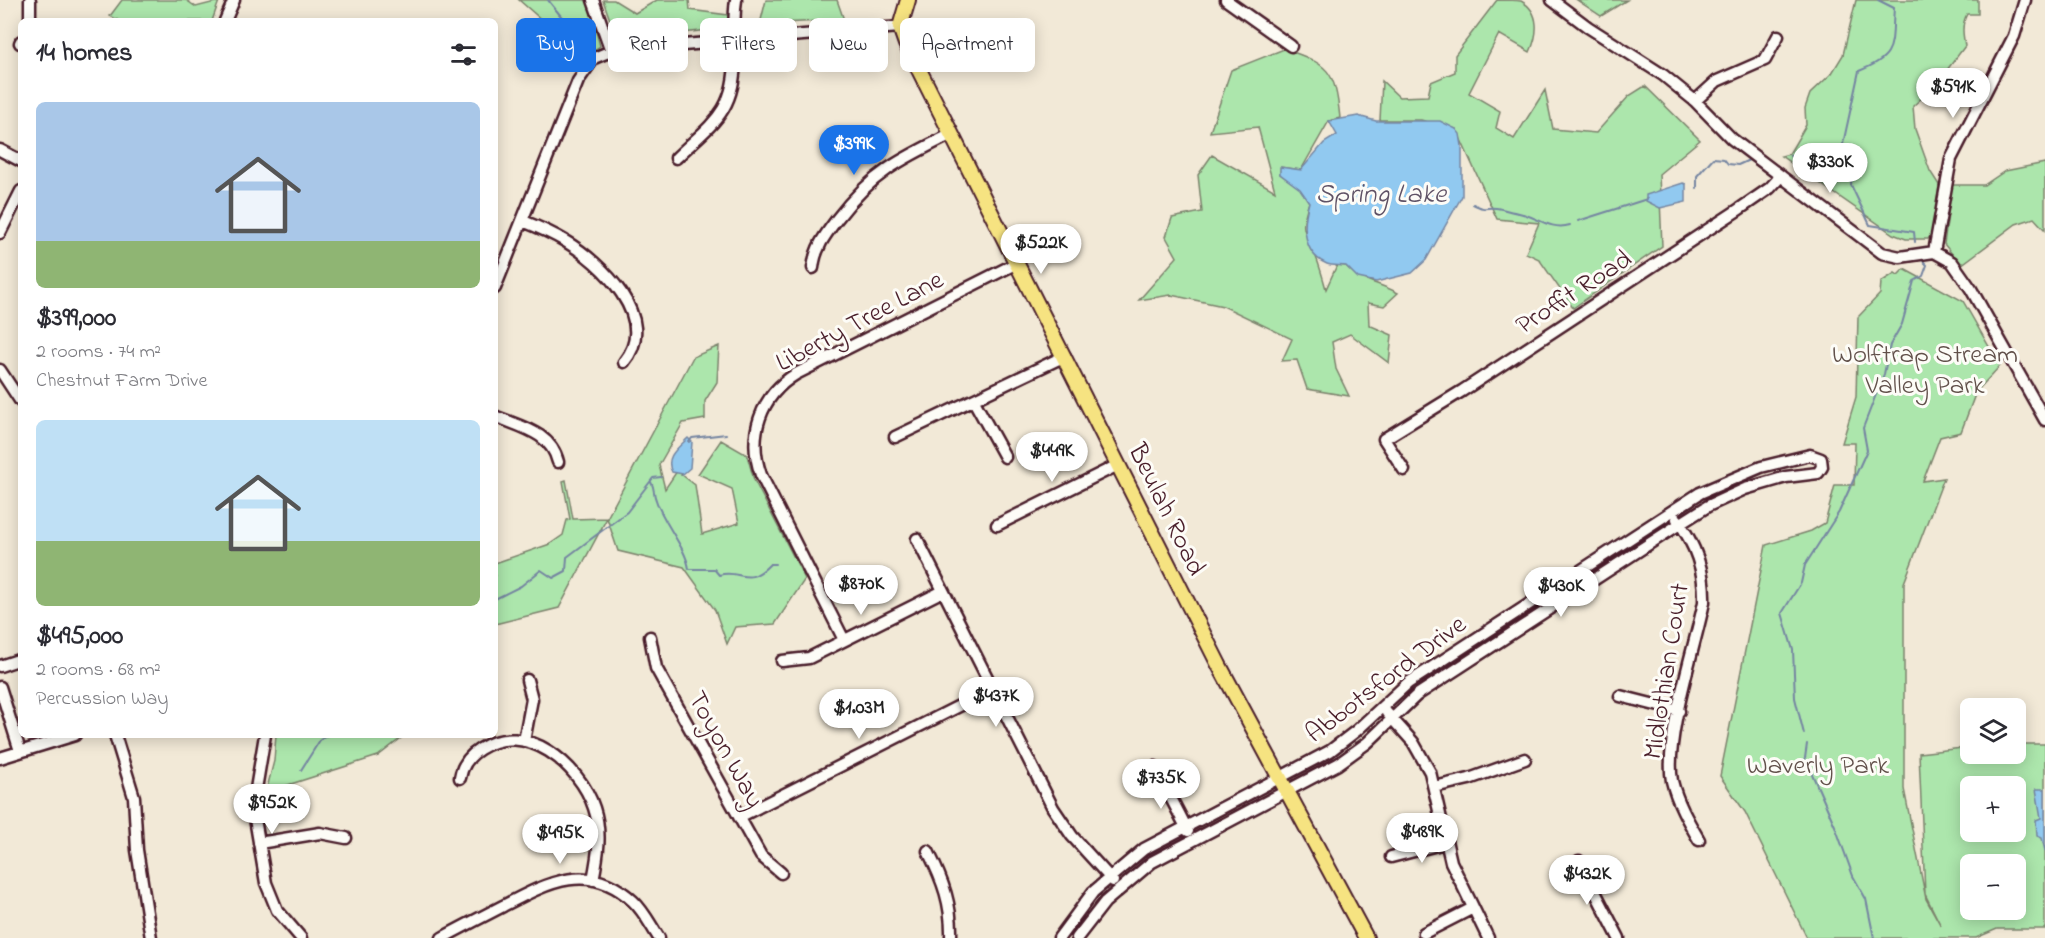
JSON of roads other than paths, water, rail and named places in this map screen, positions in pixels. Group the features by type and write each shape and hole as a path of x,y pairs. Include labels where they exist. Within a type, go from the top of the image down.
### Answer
{"main road":[{"path":"903,18 908,0"},
{"name":"Beulah Road","path":"922,72 1218,665 1366,938"}],"street":[{"path":"30,0 30,18"},
{"path":"226,18 234,0"},
{"path":"594,0 608,42"},
{"path":"736,0 736,18"},
{"path":"1226,0 1291,46"},
{"path":"1552,0 1588,27 1651,66 1695,101 1732,140 1882,253 1900,256 1934,252 1945,256 1960,272 2045,420"},
{"path":"1934,252 1951,159 2014,36 2025,0"},
{"path":"797,36 900,27"},
{"path":"1695,101 1717,81 1765,60 1778,36"},
{"path":"498,281 524,221 580,76 594,58 608,52"},
{"path":"676,159 712,127 722,112 732,83 733,72"},
{"path":"813,268 823,238 864,186 891,165 952,134"},
{"path":"0,150 18,159"},
{"name":"Proffit Road","path":"1404,470 1384,439 1738,210 1770,188 1781,176"},
{"path":"0,233 18,197"},
{"path":"524,221 551,233 580,251 601,268 621,293 636,331 634,347 624,362"},
{"name":"Liberty Tree Lane","path":"844,640 760,475 755,451 761,413 774,392 796,374 1017,263"},
{"path":"895,437 1065,356"},
{"path":"0,370 18,397"},
{"path":"974,401 1005,458"},
{"path":"498,417 539,434 551,446 558,462"},
{"name":"Abbotsford Drive","path":"1059,938 1078,910 1109,877 1144,849 1280,778 1341,743 1408,683 1671,511 1700,493 1740,474 1810,455 1821,459 1822,467 1818,473 1786,477 1745,489 1680,523 1417,695 1351,756 1152,862 1119,888 1077,938"},
{"path":"997,525 1118,465"},
{"name":"Midlothian Court","path":"1671,511 1700,561 1705,589 1702,613 1671,750 1672,778 1681,807 1699,840"},
{"path":"917,539 1060,820 1119,888"},
{"path":"782,661 802,660 943,591"},
{"name":"Toyon Way","path":"650,637 656,668 761,856 781,873"},
{"path":"0,666 18,660"},
{"path":"524,741 532,699 527,680"},
{"path":"0,687 20,751"},
{"path":"739,817 993,689"},
{"path":"1620,696 1679,711"},
{"path":"1380,707 1422,756 1434,787 1445,843 1488,938"},
{"path":"0,758 65,738"},
{"path":"116,738 134,797 137,850 151,938"},
{"path":"264,738 254,795 259,843 270,896 284,921 301,938"},
{"path":"460,778 467,760 483,747 504,740 524,741 539,746 563,762 589,795 598,822 599,837 593,880"},
{"path":"1434,787 1486,774 1525,759"},
{"path":"1155,767 1193,840"},
{"path":"259,843 320,833 337,834 346,838"},
{"path":"1391,857 1445,843"},
{"path":"928,851 948,895 952,916 951,938"},
{"path":"1580,861 1619,938"},
{"path":"442,938 544,884 568,878 593,880 614,887 633,902 659,938"},
{"path":"1424,933 1473,908"}],"water":[{"name":"Spring Lake","path":"1358,116 1376,121 1440,121 1456,129 1460,134 1462,146 1462,196 1426,260 1412,273 1376,282 1358,278 1346,266 1327,264 1312,253 1305,228 1309,202 1300,189 1280,174 1280,167 1301,170 1324,143 1337,135 1329,121"},
{"path":"1686,184 1686,202 1660,208 1646,201 1646,195"},
{"path":"688,438 692,442 690,468 683,474 672,472 671,457"},
{"path":"2036,789 2045,789 2045,851 2042,838 2037,836 2036,820 2041,818"}],"waterway":[{"path":"548,0 562,18"},
{"path":"1878,0 1894,8 1892,41 1890,48 1880,60 1859,71 1843,144 1853,164 1851,185 1870,225 1914,232 1915,242"},
{"path":"1790,156 1813,156 1818,171 1830,172 1830,167 1837,168 1849,154"},
{"path":"1697,188 1697,176 1713,158 1724,159 1728,164 1738,165 1749,160 1766,172"},
{"path":"1578,221 1647,199"},
{"path":"1473,204 1483,208 1496,208 1525,215 1556,226 1570,225"},
{"path":"1804,734 1795,698 1793,650 1782,613 1801,583 1805,565 1839,512 1867,450 1863,428 1884,374 1890,345 1902,324 1914,281 1923,276 1927,265 1922,260"},
{"path":"689,442 692,438 726,434"},
{"path":"498,598 521,586 541,570 553,578 566,571 567,557 627,512 653,478 661,477"},
{"path":"651,482 659,509 684,552 689,569 714,569 719,575 733,574 749,577 770,564 775,564"},
{"path":"301,770 323,738"},
{"path":"1807,744 1805,758 1835,826 1853,876 1866,899 1874,938"}],"park label":[{"name":"Wolftrap Stream Valley Park","path":"1925,368"},
{"name":"Waverly Park","path":"1818,764"}]}
